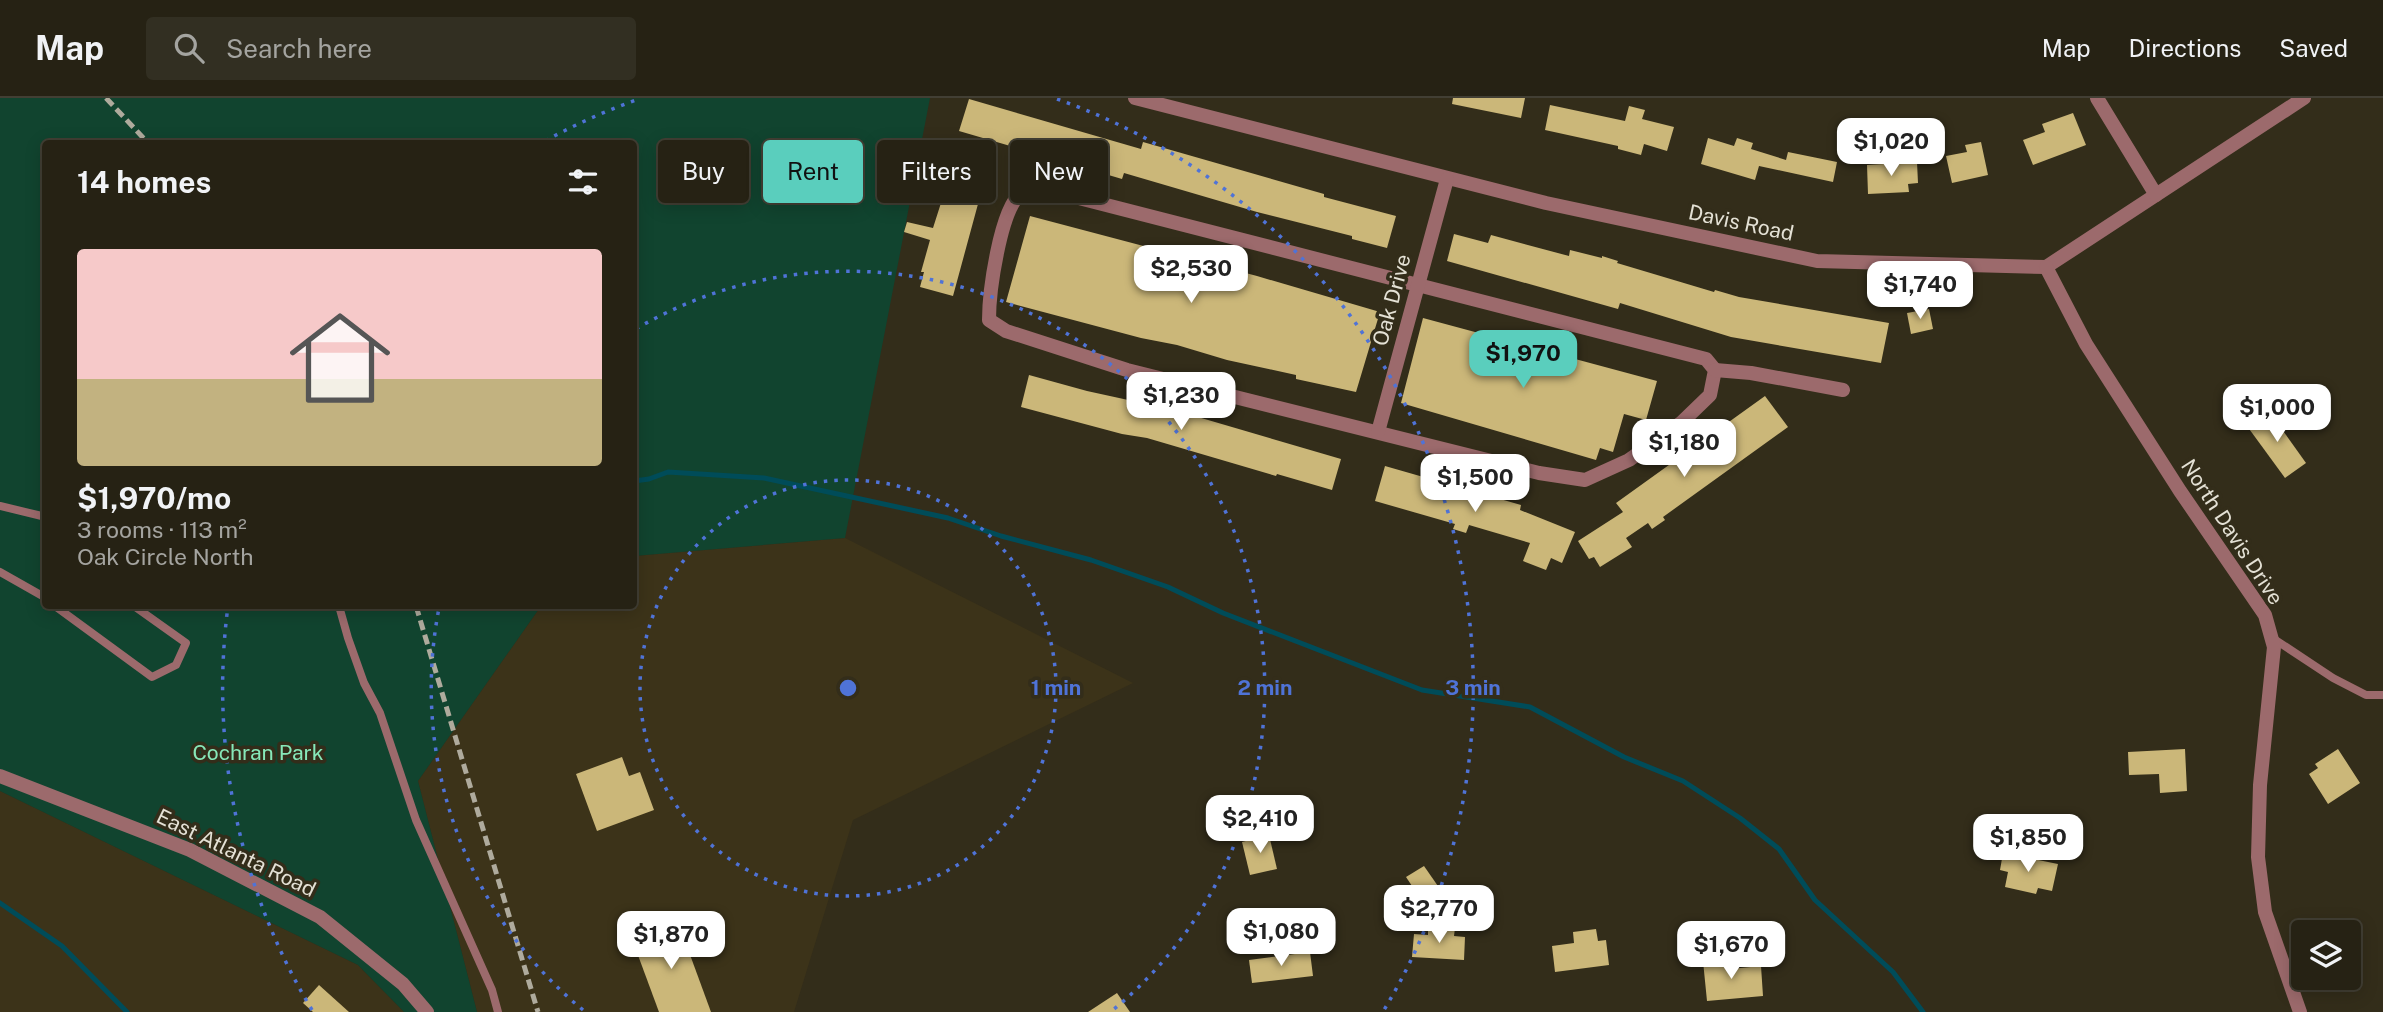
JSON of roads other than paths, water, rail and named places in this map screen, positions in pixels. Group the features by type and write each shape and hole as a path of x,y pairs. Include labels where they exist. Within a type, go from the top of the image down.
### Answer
{"street":[{"name":"Davis Road","path":"1135,98 1546,203 1817,261 2046,267"},
{"path":"2097,98 2156,195"},
{"path":"2046,267 2304,98"},
{"name":"Oak Drive","path":"1378,432 1447,179"},
{"path":"1715,370 1710,395 1681,423 1629,460 1585,480 1539,473 1127,370 1006,331 989,320 989,297 1006,216 1021,193 1036,187 1706,359 1715,370 1751,373 1843,390"},
{"name":"North Davis Drive","path":"2046,267 2086,344 2180,491 2265,615 2274,647 2260,785 2258,857 2265,912 2300,1012"},
{"name":"East Atlanta Road","path":"0,776 190,850 320,917 403,984 427,1012"}],"lane":[{"path":"0,506 42,516"},
{"path":"0,572 42,596"},
{"path":"59,609 152,677 176,665 186,643 138,609"},
{"path":"341,609 364,683 380,713 416,820 492,990 498,1012"},
{"path":"2271,637 2333,678 2366,695 2383,695"}],"waterway":[{"path":"637,481 668,472 764,478 948,518 1001,536 1091,560 1168,587 1223,613 1422,690 1530,707 1624,757 1683,781 1740,818 1779,849 1815,900 1893,972 1923,1012"},
{"path":"0,903 62,946 127,1012"}],"railway":[{"path":"106,98 145,140"},
{"path":"417,609 538,1012"}],"park label":[{"name":"Cochran Park","path":"258,753"}]}
